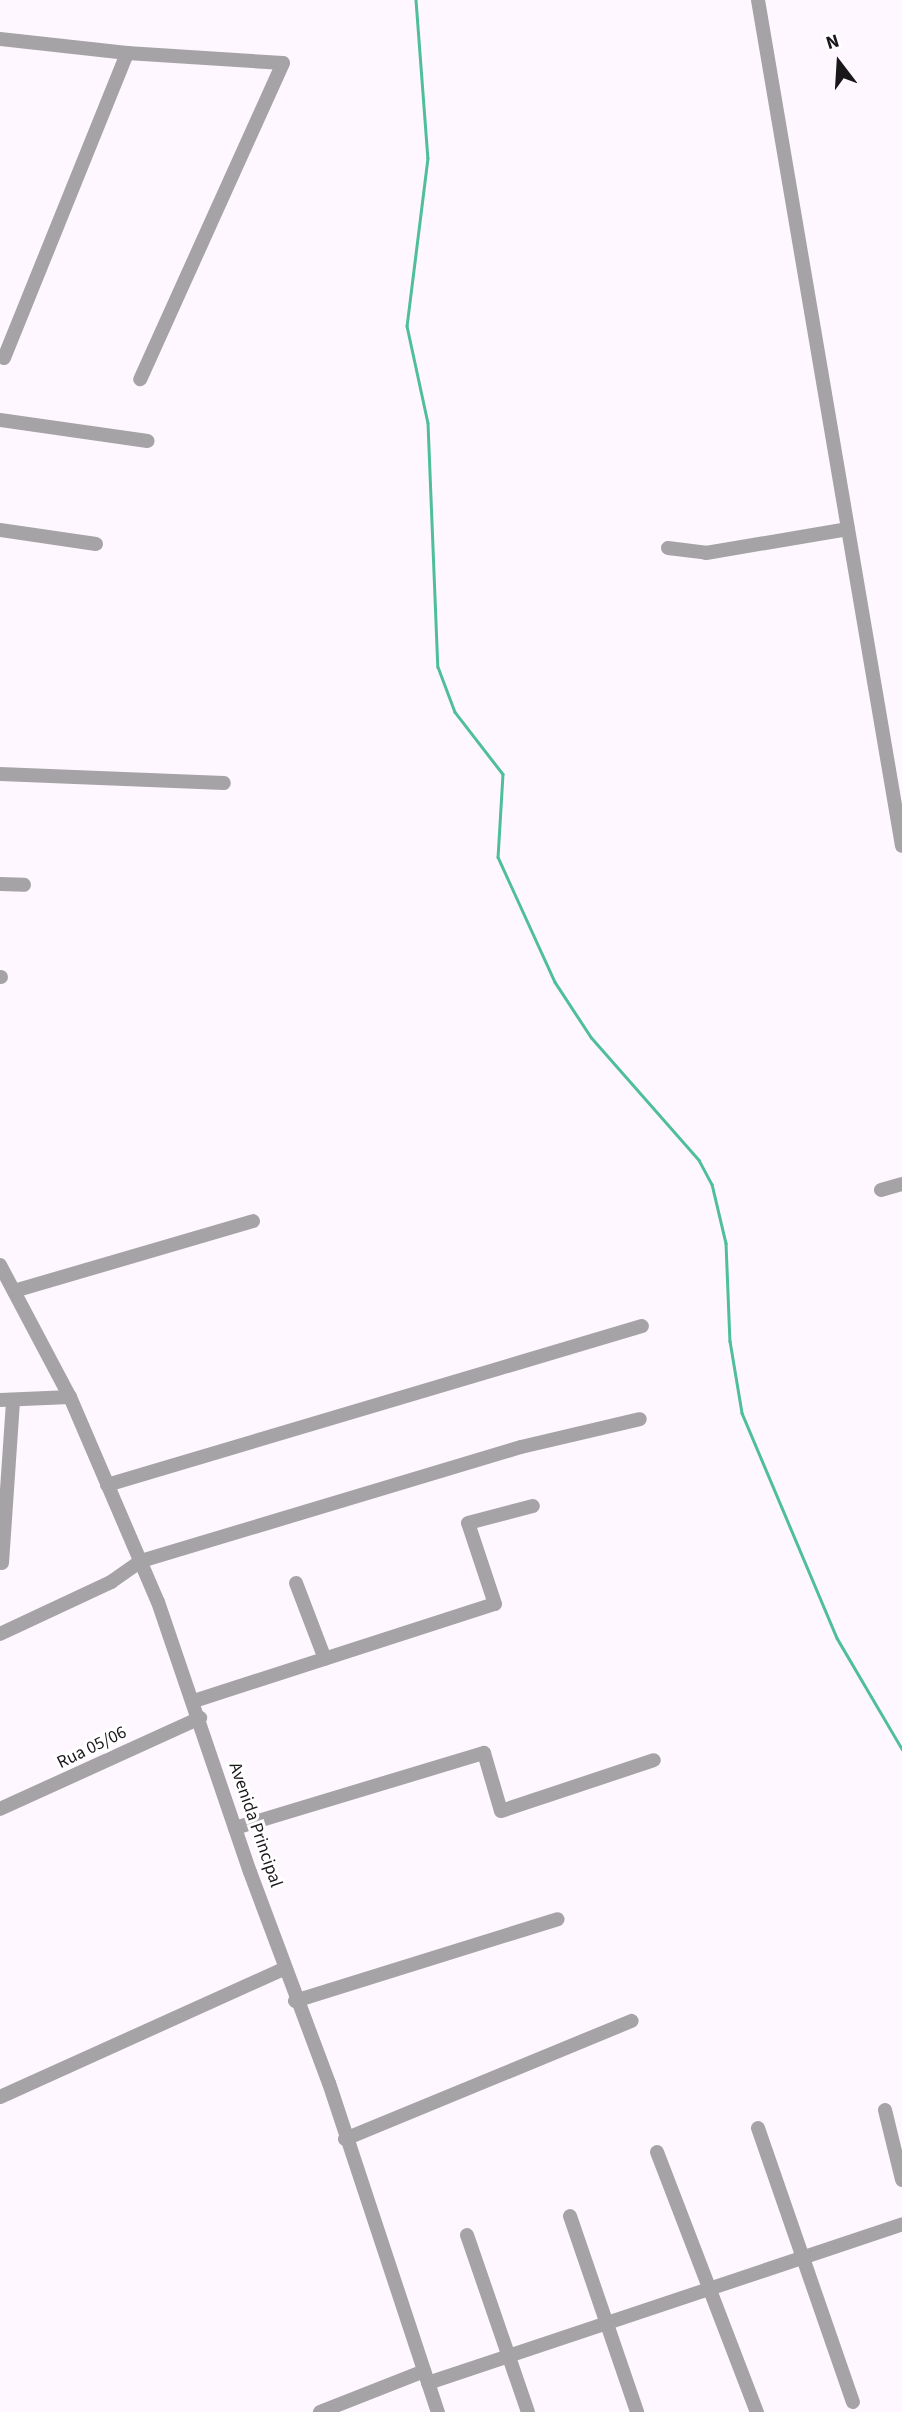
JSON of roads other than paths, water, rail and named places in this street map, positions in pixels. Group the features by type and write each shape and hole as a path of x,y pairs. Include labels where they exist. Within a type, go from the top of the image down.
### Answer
{"street":[{"path":"758,0 902,846"},
{"path":"2,43 283,63 140,379"},
{"path":"4,358 127,53"},
{"path":"0,420 148,441"},
{"path":"668,548 706,553 848,529"},
{"path":"0,530 96,544"},
{"path":"0,774 224,783"},
{"path":"0,884 24,885"},
{"path":"881,1190 902,1184"},
{"path":"14,1291 253,1220"},
{"name":"Avenida Principal","path":"0,1265 70,1397 141,1561 200,1718 284,1969 329,2083 345,2139 438,2412"},
{"path":"107,1485 642,1326"},
{"path":"2,1563 6,1401 70,1397"},
{"path":"0,1634 111,1582 141,1561 521,1447 640,1419"},
{"path":"194,1701 495,1604 468,1522 533,1506"},
{"path":"296,1583 325,1659"},
{"name":"Rua 05/06","path":"0,1809 200,1718"},
{"path":"235,1828 484,1753 501,1811 654,1760"},
{"path":"296,2001 558,1919"},
{"path":"0,2097 42,2082 119,2041 284,1969"},
{"path":"345,2139 632,2021"},
{"path":"884,2110 902,2180"},
{"path":"758,2128 806,2256 853,2402"},
{"path":"657,2151 707,2290 757,2412"},
{"path":"570,2216 609,2322 638,2412"},
{"path":"320,2412 426,2377 510,2356 902,2224"},
{"path":"467,2235 528,2412"}],"waterway":[{"path":"416,0 428,158 407,326 428,423 438,667 455,712 503,774 498,857 555,982 591,1037 699,1160 712,1184 726,1243 730,1341 742,1413 837,1638 902,1749"}]}
